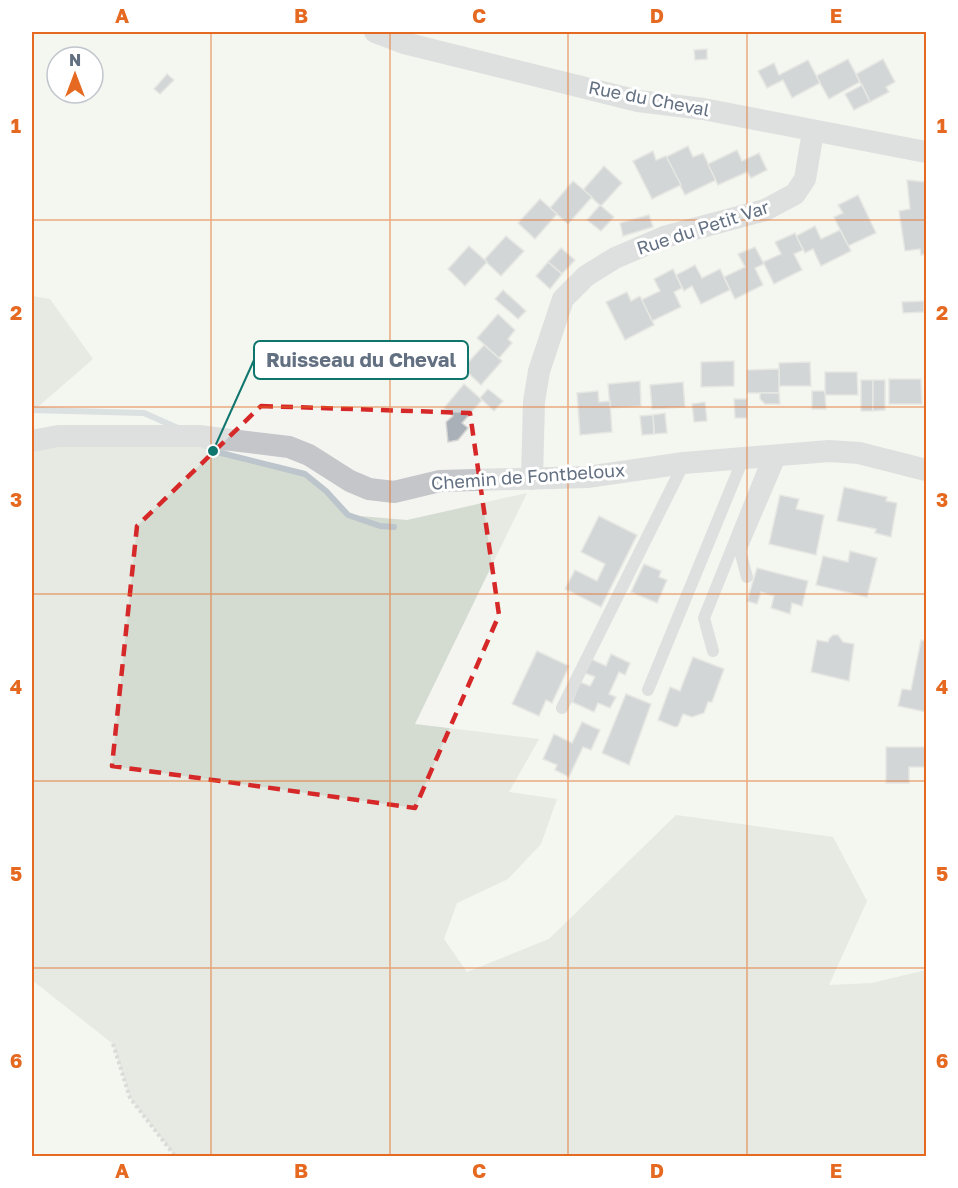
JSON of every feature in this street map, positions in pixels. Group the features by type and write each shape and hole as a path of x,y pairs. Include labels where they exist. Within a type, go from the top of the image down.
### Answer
{"street":[{"name":"Rue du Cheval","path":"375,32 404,44 638,100 703,109 813,132 927,152"},
{"name":"Rue du Petit Var","path":"532,479 534,402 539,371 563,299 586,276 615,258 664,237 765,210 795,194 805,179 813,132"},
{"name":"Chemin de Fontbeloux","path":"32,441 58,436 189,436 289,447 309,455 350,481 369,489 394,492 440,481 587,477 684,463 829,451 859,453 927,470"}],"lane":[{"path":"747,577 740,551 775,455"},
{"path":"713,651 704,618 775,455"},
{"path":"648,690 743,459"},
{"path":"562,708 684,463"}],"path":[{"path":"113,1044 130,1098 175,1156"}],"highlighted area":[{"path":"261,406 470,413 499,615 415,808 112,766 137,526"}],"shaded area":[{"path":"32,296 50,299 93,359 32,412"},
{"path":"199,436 244,460 305,474 348,515 407,520 527,493 415,724 539,739 509,792 557,799 541,844 508,879 457,903 444,939 467,972 549,939 676,815 833,837 867,901 829,985 872,983 926,970 926,1156 175,1156 130,1098 113,1044 32,980 32,441"}],"building":[{"path":"707,49 707,59 695,60 694,50"},
{"path":"848,59 860,82 829,99 816,76"},
{"path":"883,59 895,82 886,87 889,92 870,102 856,74"},
{"path":"808,60 820,83 792,98 783,80 767,88 758,71 774,63 779,75"},
{"path":"167,74 174,80 160,94 154,89"},
{"path":"862,85 870,102 854,110 845,94"},
{"path":"688,146 693,157 703,153 716,180 685,195 666,157"},
{"path":"737,150 742,161 759,153 767,170 751,178 747,172 718,185 708,164"},
{"path":"653,151 656,160 666,156 681,185 652,199 633,161"},
{"path":"604,166 622,183 601,206 583,190"},
{"path":"907,180 926,182 926,254 921,255 920,249 905,251 899,211 910,209"},
{"path":"573,181 592,197 568,224 550,208"},
{"path":"858,195 876,233 848,246 834,217 843,213 838,205"},
{"path":"540,199 557,214 535,239 518,223"},
{"path":"600,205 614,217 601,231 587,220"},
{"path":"649,215 653,227 623,236 620,223"},
{"path":"815,226 821,239 840,230 851,251 821,266 813,249 805,253 796,236"},
{"path":"795,233 803,250 794,254 802,270 774,284 763,262 781,254 775,242"},
{"path":"506,236 524,251 501,276 484,260"},
{"path":"469,246 487,262 465,286 448,269"},
{"path":"755,247 764,264 755,268 763,285 735,299 724,277 745,267 738,254"},
{"path":"561,248 575,260 562,274 548,262"},
{"path":"548,262 562,274 550,289 536,276"},
{"path":"695,265 702,278 720,269 730,290 701,304 692,286 684,291 676,275"},
{"path":"673,269 682,288 674,292 681,307 652,321 641,300 660,291 654,279"},
{"path":"503,290 526,311 518,319 495,299"},
{"path":"627,292 631,301 640,296 654,325 625,340 606,302"},
{"path":"924,301 924,312 903,313 902,302"},
{"path":"498,314 515,330 508,339 512,343 499,358 477,338"},
{"path":"484,345 502,361 481,385 463,368"},
{"path":"734,361 734,386 701,387 701,362"},
{"path":"810,362 811,386 779,386 779,363"},
{"path":"779,369 779,393 747,393 747,370"},
{"path":"825,372 857,372 858,395 825,395"},
{"path":"889,379 921,379 922,404 889,404"},
{"path":"861,380 873,380 873,411 861,411"},
{"path":"873,380 885,380 885,410 873,411"},
{"path":"640,381 641,406 610,408 608,384"},
{"path":"683,382 685,407 652,409 650,385"},
{"path":"464,384 482,400 462,423 468,428 458,440 448,442 446,422 453,416 444,408"},
{"path":"488,389 503,401 494,411 480,398"},
{"path":"598,391 599,402 610,401 612,432 580,435 577,393"},
{"path":"812,391 825,391 826,409 812,409"},
{"path":"760,393 779,393 780,404 765,404 760,399"},
{"path":"734,399 747,399 747,418 735,418"},
{"path":"705,402 707,421 694,422 692,404"},
{"path":"665,413 667,433 654,434 653,415"},
{"path":"653,415 654,434 642,435 640,416"},
{"path":"844,487 887,497 886,501 897,503 891,537 875,533 876,529 837,521"},
{"path":"780,495 799,499 796,509 824,515 816,555 769,544"},
{"path":"599,516 637,535 601,607 565,589 575,570 597,581 605,564 581,552"},
{"path":"850,551 877,558 867,597 816,585 823,556 848,562"},
{"path":"644,564 661,571 659,577 667,580 657,603 631,592"},
{"path":"757,568 808,581 802,606 792,603 790,614 771,608 774,596 761,592 757,604 747,601"},
{"path":"833,635 838,635 843,642 854,644 849,681 811,672 817,640 828,642"},
{"path":"921,640 926,641 926,712 898,706 902,689 911,690"},
{"path":"537,651 569,666 552,703 546,700 539,716 512,704"},
{"path":"611,654 630,663 625,675 619,672 609,694 616,697 610,708 598,703 594,712 572,702 580,682 590,686 595,677 585,673 591,659 606,666"},
{"path":"693,657 724,669 712,702 708,702 704,713 692,717 683,714 678,726 675,727 658,720 670,687 680,691"},
{"path":"626,694 651,704 629,765 602,753"},
{"path":"582,722 600,730 591,750 583,747 569,777 555,770 557,765 543,759 554,734 572,743"},
{"path":"886,747 926,747 926,767 909,767 909,783 886,783"}],"waterway":[{"path":"32,410 144,413 180,429"},
{"path":"204,445 213,451 305,474 326,491 348,515 380,526 394,527"}],"place":[{"name":"Ruisseau du Cheval","path":"213,451"}]}
